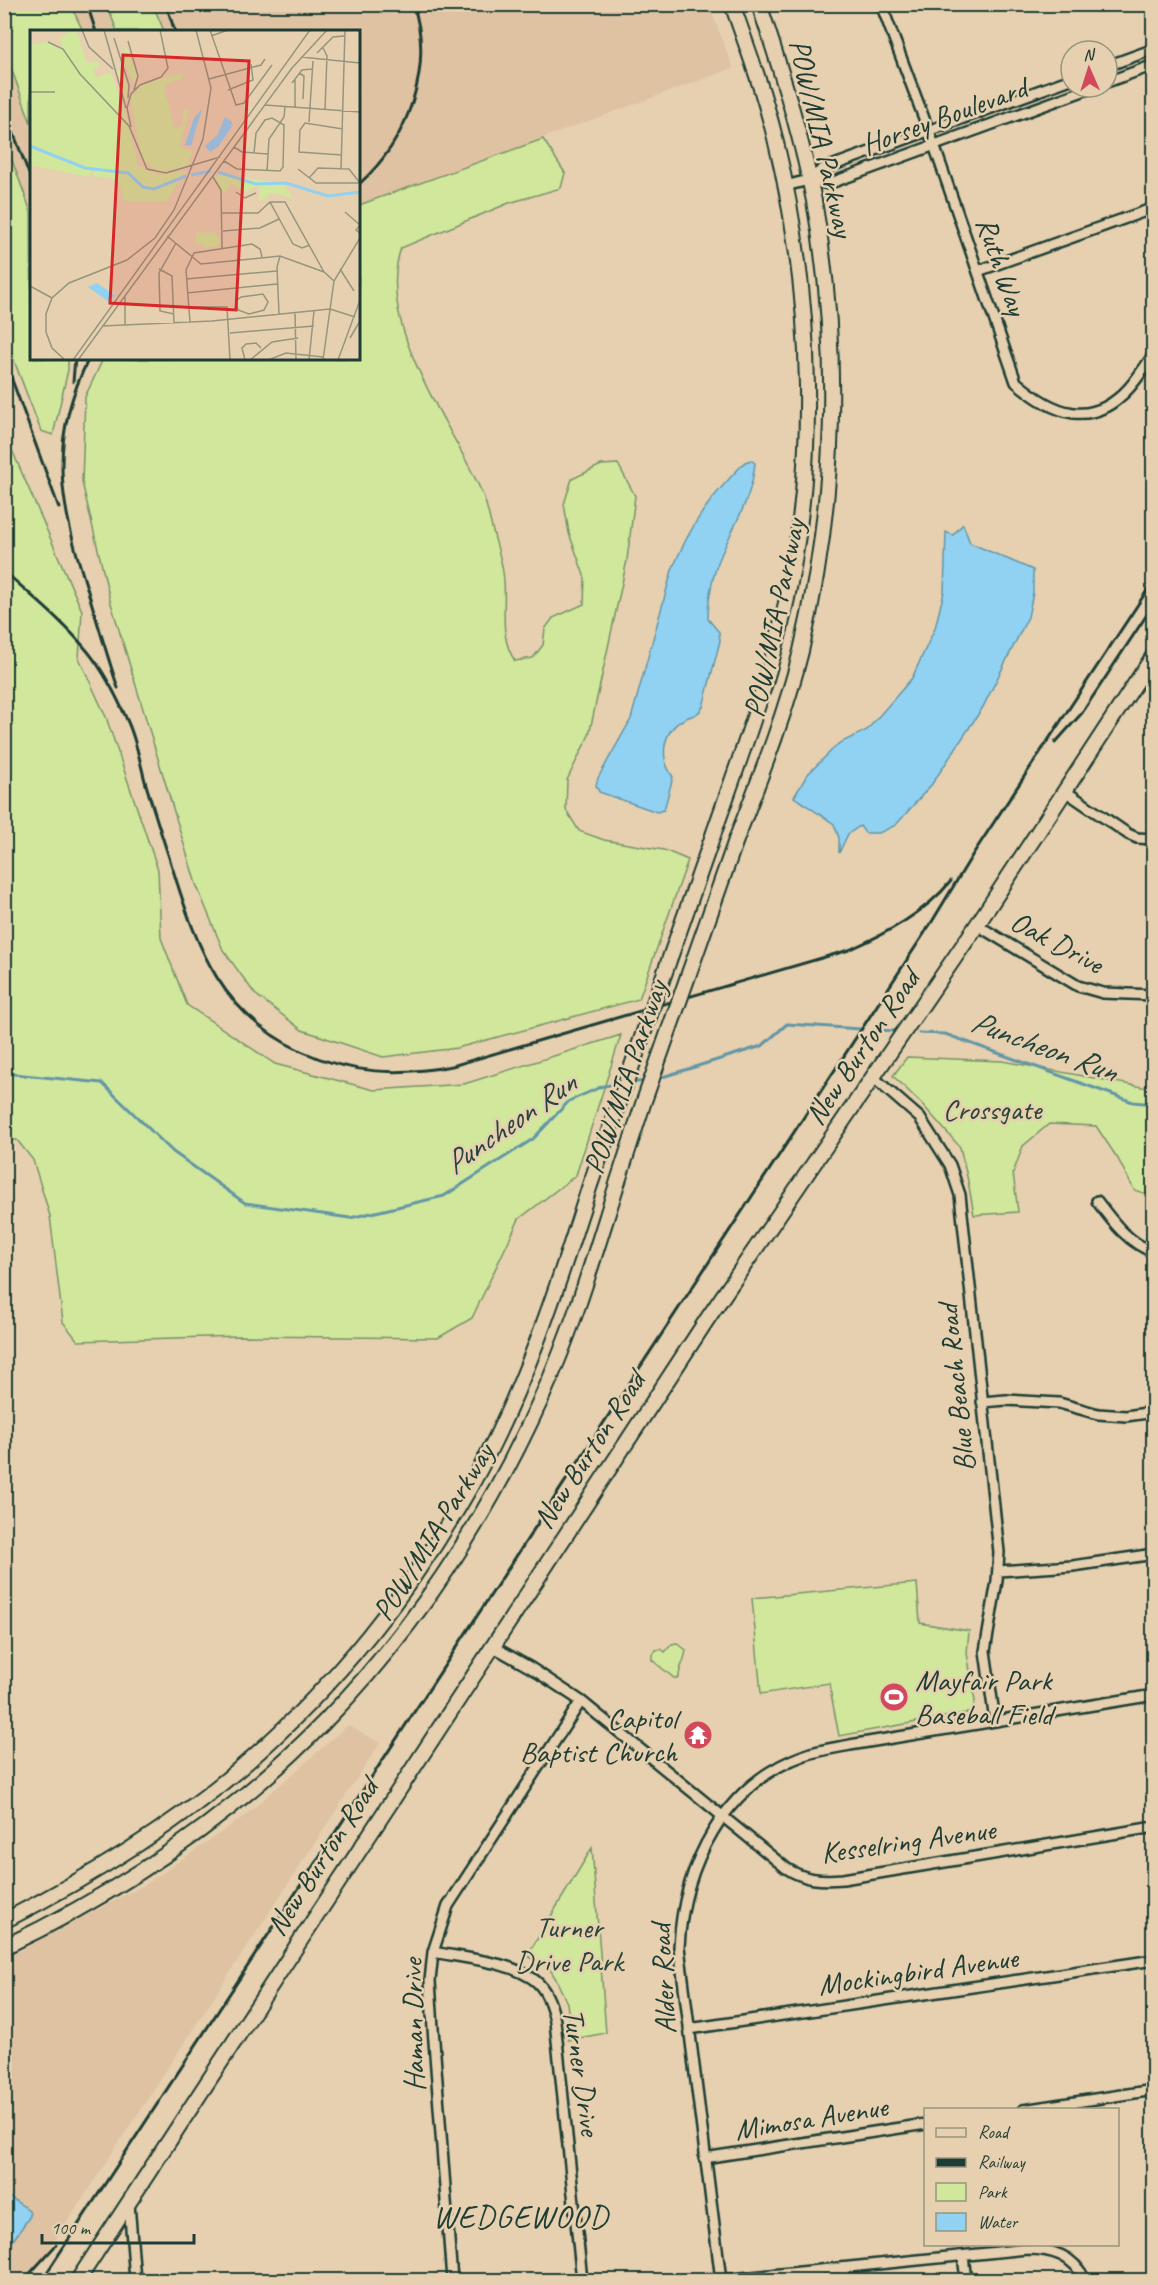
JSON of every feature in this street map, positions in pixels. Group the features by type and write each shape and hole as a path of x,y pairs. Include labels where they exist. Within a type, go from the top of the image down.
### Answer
{"main road":[{"name":"POW/MIA Parkway","path":"4,1921 112,1862 160,1830 226,1780 326,1686 363,1641 436,1543 480,1467 526,1369 546,1317 761,698 780,631 795,555 805,486 808,409 805,332 799,270 786,186 775,137 756,71 732,4"},
{"name":"POW/MIA Parkway","path":"4,1947 101,1897 203,1830 295,1752 379,1664 444,1576 478,1524 511,1462 565,1342 644,1101 736,840 776,735 801,652 825,515 830,450 830,329 823,262 809,180 781,71 759,4"},
{"name":"New Burton Road","path":"78,2280 708,1318 977,925 1154,655"}],"street":[{"name":"Ruth Way","path":"883,5 1016,382 1036,399 1055,409 1074,415 1096,410 1114,401 1129,388 1154,354"},
{"path":"1119,62 1154,49"},
{"path":"1119,78 1154,65"},
{"name":"Horsey Boulevard","path":"786,186 809,180 823,169 1059,83"},
{"name":"Horsey Boulevard","path":"809,180 828,184 1061,99"},
{"path":"978,271 1154,208"},
{"path":"1065,791 1128,834 1137,838 1154,839"},
{"name":"Oak Drive","path":"977,925 1078,986 1103,993 1154,995"},
{"name":"Blue Beach Road","path":"874,1078 920,1118 950,1165 956,1179 963,1217 999,1551 985,1651 995,1721"},
{"path":"1097,1201 1118,1229 1146,1250 1154,1252"},
{"path":"982,1402 1006,1400 1059,1403 1098,1414 1126,1416 1154,1412"},
{"path":"998,1571 1073,1566 1154,1554"},
{"name":"Kesselring Avenue","path":"492,1646 581,1701 793,1873 802,1877 827,1881 1154,1827"},
{"name":"Alder Road","path":"721,2280 679,1947 680,1921 690,1878 707,1839 749,1787 785,1764 805,1755 850,1745 1154,1695"},
{"name":"Haman Drive","path":"452,2280 430,1981 433,1952 448,1906 581,1701"},
{"name":"Turner Drive","path":"433,1952 512,1968 539,1984 548,1996 555,2021 582,2280"},
{"name":"Mockingbird Avenue","path":"689,2029 1154,1960"},
{"path":"1030,2108 1154,2090"},
{"name":"Mimosa Avenue","path":"704,2158 924,2124"},
{"path":"129,2203 135,2280"},
{"path":"721,2280 1028,2249 1044,2249 1073,2261 1085,2280"},
{"path":"963,2256 966,2280"},
{"path":"843,2268 844,2280"}],"shaded area":[{"path":"5,5 709,5 733,68 360,205 360,30 30,30 30,329 5,340"},
{"path":"348,1725 380,1743 29,2280 5,2280 4,1959 148,1883 246,1815"}],"green space":[{"path":"5,4 65,5 72,8 83,30 30,30 30,120 5,51"},
{"path":"107,5 153,5 164,30 117,30"},
{"path":"543,139 565,173 561,188 509,203 401,248 395,278 398,309 420,374 469,466 485,502 503,572 506,640 515,661 533,658 543,645 545,629 553,618 584,604 585,578 569,533 564,504 572,479 601,465 618,464 635,496 627,560 589,735 567,780 566,810 579,831 604,840 664,850 688,860 639,999 457,1048 383,1057 302,1030 255,994 223,950 196,884 110,600 82,482 85,397 103,360 360,360 360,205"},
{"path":"9,152 30,209 30,360 68,360 68,370 53,435 41,431 5,337 4,154"},
{"path":"5,434 82,611 79,658 106,717 158,870 161,938 187,1005 275,1064 374,1090 464,1084 621,1035 576,1175 519,1219 472,1318 438,1338 239,1336 78,1341 63,1322 50,1216 33,1160 17,1140 5,1140"},
{"name":"Crossgate","path":"907,1057 1002,1061 1153,1089 1153,1196 1134,1190 1118,1159 1096,1126 1049,1124 1023,1146 1013,1173 1018,1212 974,1215 960,1147 921,1103 893,1076"},
{"path":"917,1583 920,1623 969,1631 967,1653 975,1701 972,1712 839,1736 829,1683 761,1694 752,1598"},
{"path":"677,1643 686,1650 679,1678 674,1678 652,1660 652,1655 656,1650 661,1649 665,1652 672,1644"},
{"name":"Turner Drive Park","path":"592,1848 606,2033 568,2040 567,2003 556,1979 548,1966 527,1956"}],"water":[{"path":"751,460 755,463 749,492 721,555 711,587 708,619 719,632 720,641 703,707 697,714 684,719 671,730 665,745 666,762 673,777 664,810 657,812 599,792 596,785 598,778 631,719 672,570 679,553 694,524 711,500 745,462"},
{"path":"963,524 970,543 1033,570 1033,593 1028,617 983,707 932,784 896,825 879,833 865,833 860,826 848,834 839,853 839,838 834,824 794,797 807,775 838,744 867,730 912,678 935,628 944,592 946,532 953,535"},
{"path":"5,2194 29,2210 30,2216 5,2252"}],"waterway":[{"name":"Puncheon Run","path":"656,1079 762,1046 787,1024 860,1029"},
{"name":"Puncheon Run","path":"875,1030 899,1031"},
{"name":"Puncheon Run","path":"919,1033 945,1034 1133,1102 1154,1104"},
{"name":"Puncheon Run","path":"4,1073 102,1083 173,1152 245,1203 350,1218 444,1196 533,1139 569,1101 603,1086 620,1084"},
{"name":"Puncheon Run","path":"629,1083 646,1081"}],"railway":[{"path":"87,4 95,30"},
{"path":"166,4 174,30"},
{"path":"360,183 390,148 403,126 412,102 421,53 419,28 413,4"},
{"path":"4,108 30,177"},
{"path":"4,358 59,508"},
{"path":"73,382 75,360"},
{"path":"88,360 67,417 62,473 70,528 118,688"},
{"path":"4,571 80,642 115,694 133,735 148,793 183,901 204,954 217,977 232,999 251,1019 274,1036 319,1059 375,1071 413,1071 452,1066 849,950 904,922 929,903 951,881"},
{"path":"42,2280 1154,580"},
{"path":"1055,743 1082,713 1154,604"},
{"path":"24,2280 56,2245"}],"place":[{"name":"Mayfair Park Baseball Field","path":"894,1697"},
{"name":"Capitol Baptist Church","path":"698,1735"}],"district":[{"name":"WEDGEWOOD","path":"521,2216"}]}
